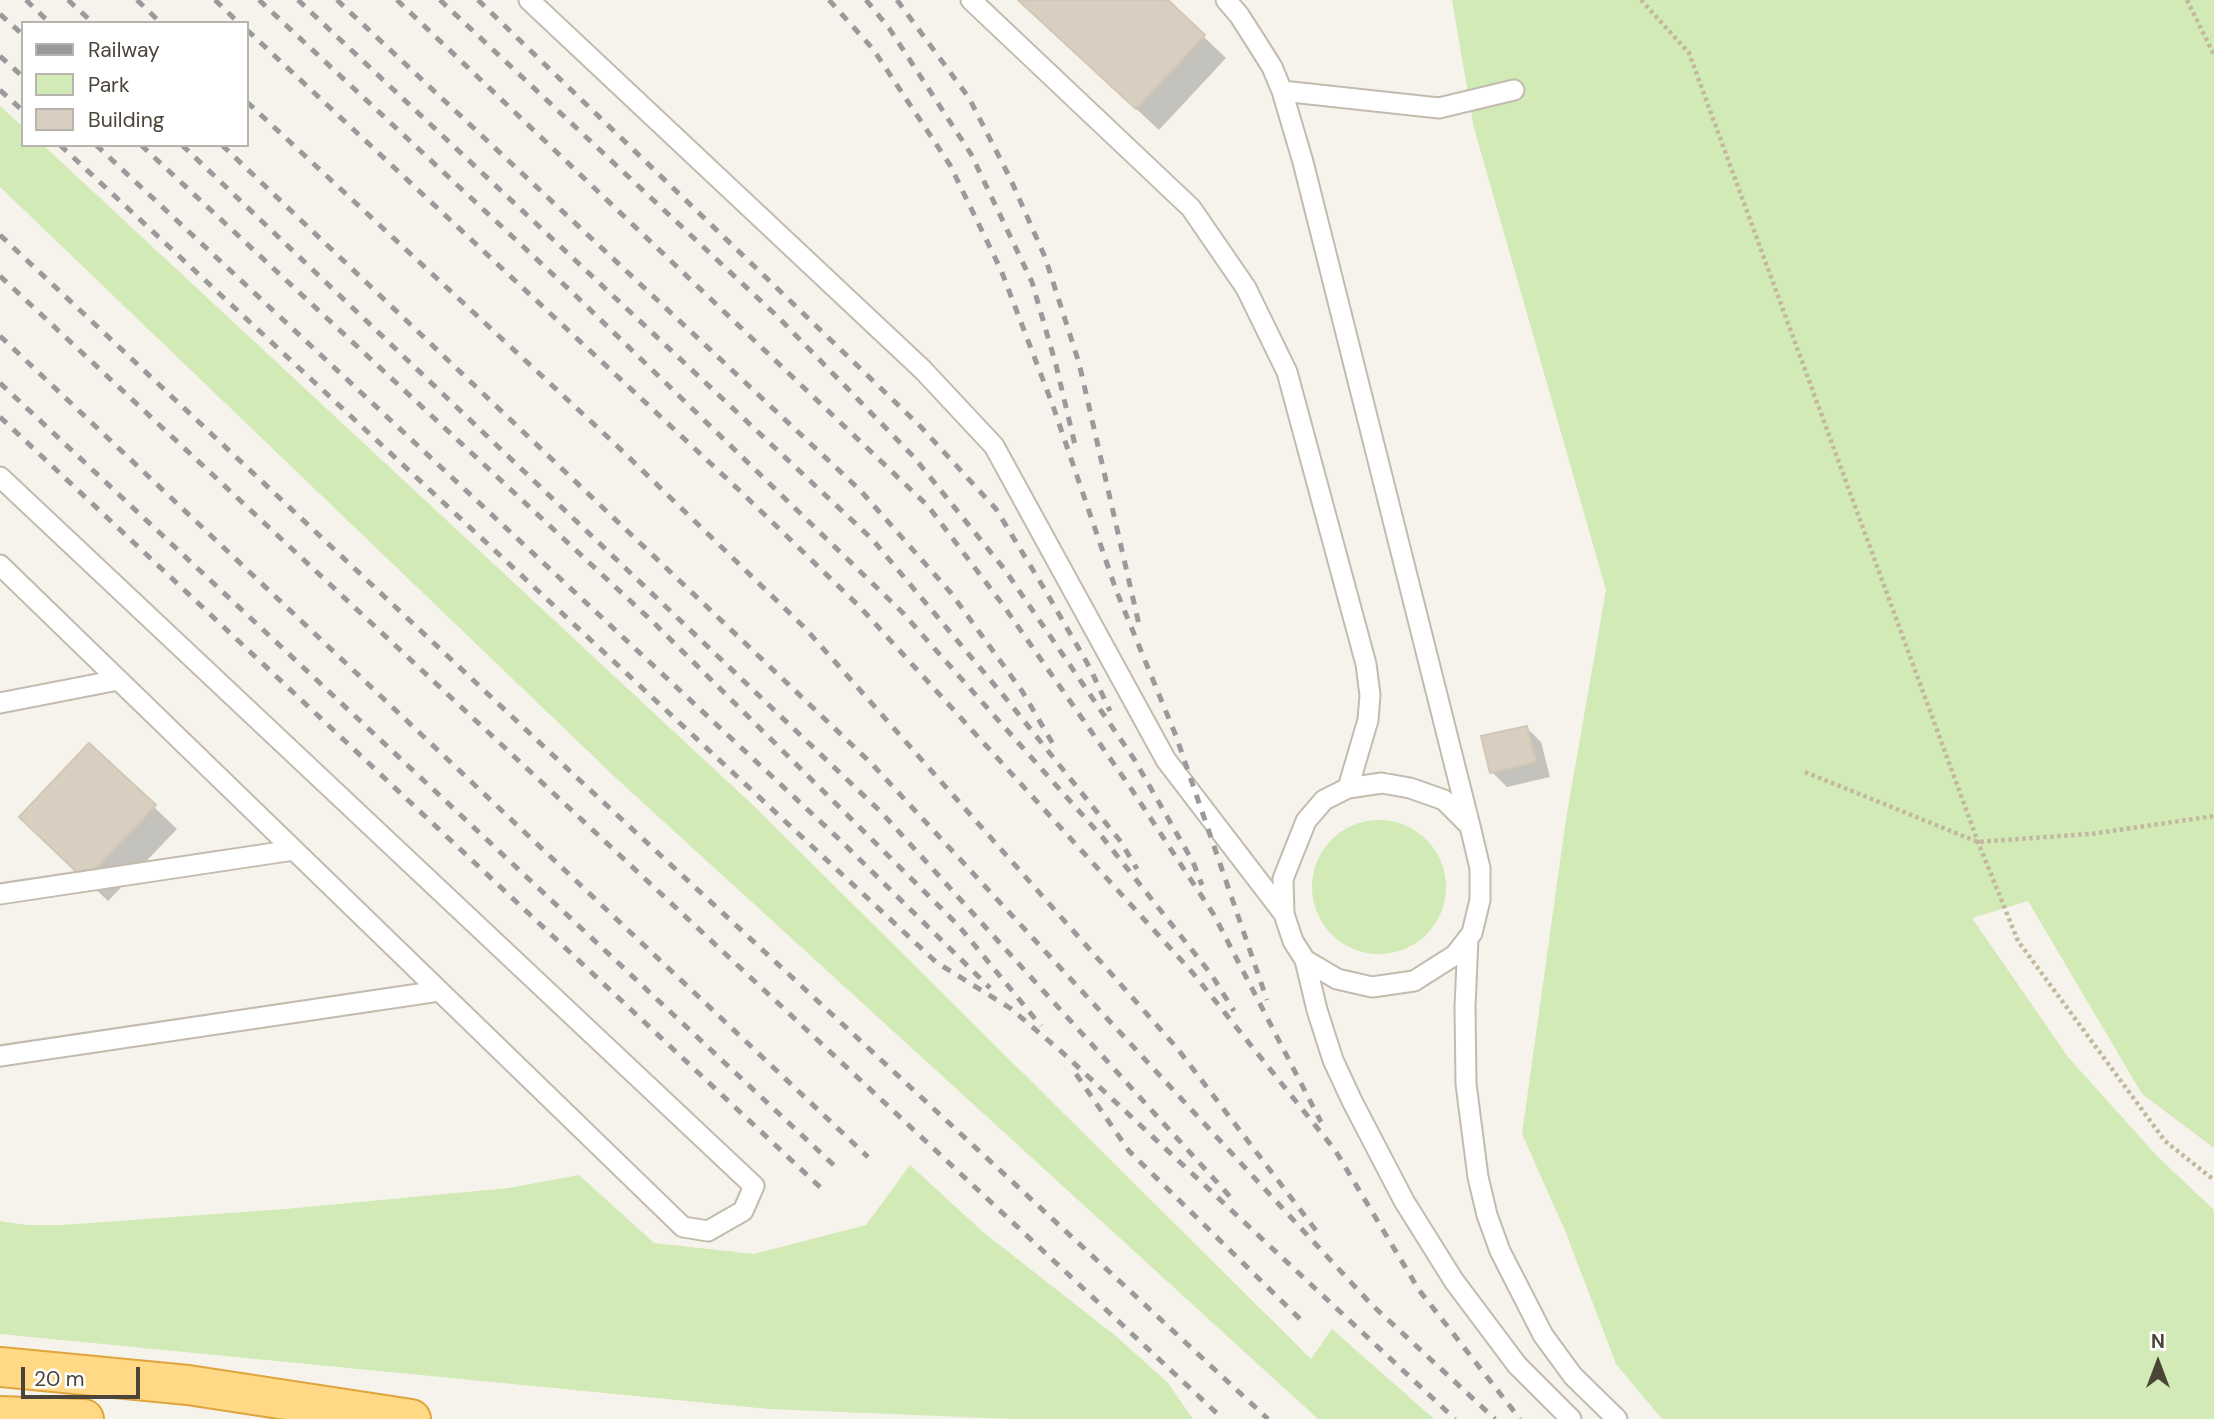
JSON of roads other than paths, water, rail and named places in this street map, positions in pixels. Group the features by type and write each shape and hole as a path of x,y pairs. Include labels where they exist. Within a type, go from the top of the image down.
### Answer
{"highway":[{"path":"0,1367 188,1385 411,1419"},
{"path":"0,1416 84,1419"}],"lane":[{"path":"529,0 923,370 994,446 1166,760 1284,914"},
{"path":"971,0 1191,208 1246,288 1287,372 1366,664 1370,695 1368,720 1348,788"},
{"path":"1226,0 1239,15 1272,67 1303,162 1480,868 1480,900 1472,933 1455,955 1414,981 1372,987 1337,979 1305,960"},
{"path":"1282,91 1439,108 1514,90"},
{"path":"0,478 754,1186 743,1211 708,1231 682,1227 0,565"},
{"path":"0,703 118,680"},
{"path":"1470,826 1444,800 1410,788 1382,783 1348,788 1324,800 1306,821 1283,879 1284,914 1293,941 1305,960 1317,1010 1334,1060 1352,1101 1404,1201 1454,1281 1517,1365 1571,1419"},
{"path":"0,894 294,850"},
{"path":"1468,938 1466,1084 1478,1177 1488,1215 1500,1251 1543,1335 1573,1376 1617,1419"},
{"path":"0,1056 439,991"}],"railway":[{"path":"26,0 48,21"},
{"path":"68,0 91,21"},
{"path":"137,0 159,21"},
{"path":"215,0 237,21"},
{"path":"259,0 575,295 902,612 1103,838 1211,974 1234,1011"},
{"path":"298,0 872,539 1008,701 1121,842 1137,869"},
{"path":"337,0 860,490 951,593 1022,691 1053,744"},
{"path":"397,0 928,506 1003,605 1130,787 1214,915 1321,1122"},
{"path":"440,0 778,317 913,456 1005,570 1134,759 1193,862 1202,885"},
{"path":"478,0 921,427 996,509 1090,668 1110,711"},
{"path":"829,0 873,49 950,165 1001,270 1053,406 1116,590 1176,736 1267,1000"},
{"path":"866,0 889,28 971,154 1032,282 1075,445"},
{"path":"897,0 969,98 1010,178 1045,257 1079,363 1140,629"},
{"path":"0,14 21,33"},
{"path":"248,31 739,490 860,607 1192,972 1335,1150 1419,1290 1520,1419"},
{"path":"0,56 21,75"},
{"path":"0,90 21,109"},
{"path":"248,103 613,442 805,628 1177,1048 1318,1233"},
{"path":"62,147 936,962 1010,1008 1063,1053 1455,1419"},
{"path":"98,147 839,839 990,988"},
{"path":"143,147 654,623 958,925 1041,1026"},
{"path":"184,147 881,812 1234,1201"},
{"path":"224,147 872,764 1371,1304 1495,1419"},
{"path":"0,235 573,774 1268,1419"},
{"path":"0,276 1223,1419"},
{"path":"0,336 868,1157"},
{"path":"0,383 839,1170"},
{"path":"0,417 821,1188"},
{"path":"1076,1074 1129,1151 1305,1324"}]}
